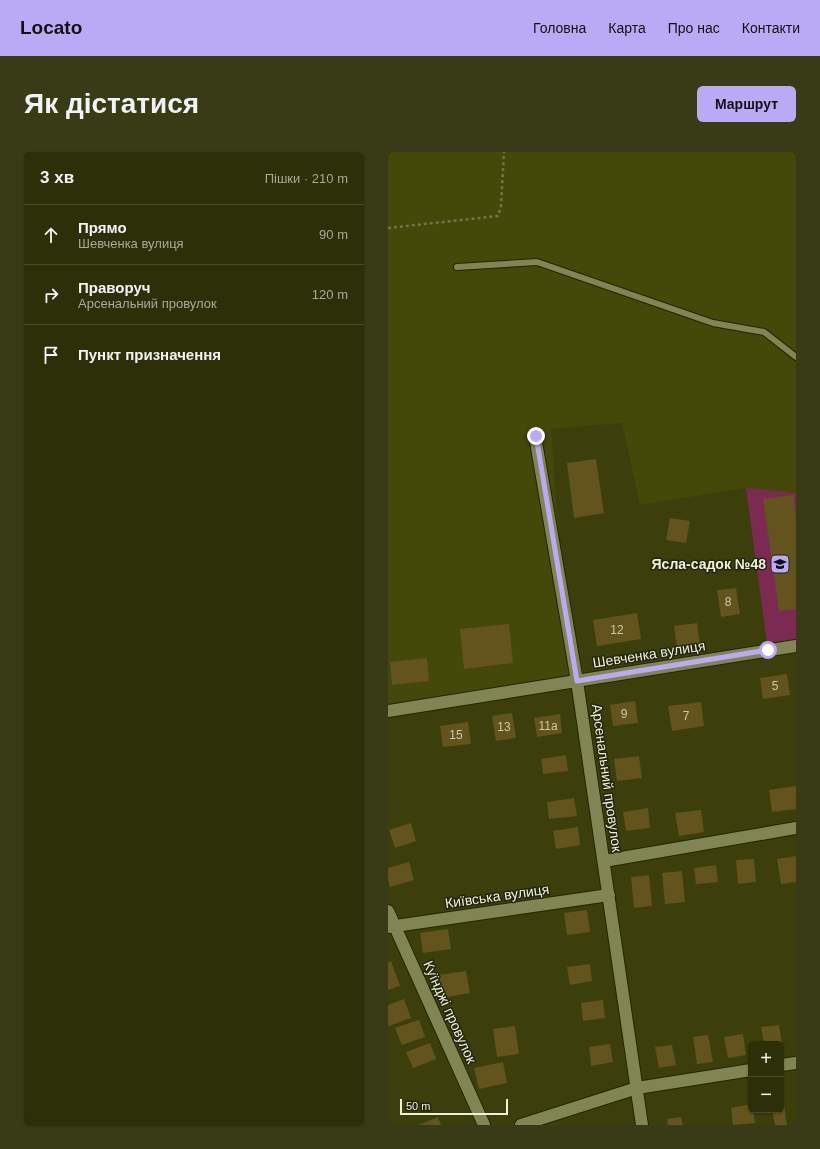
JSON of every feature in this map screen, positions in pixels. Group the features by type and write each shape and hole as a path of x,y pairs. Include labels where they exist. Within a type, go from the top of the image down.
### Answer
{"street":[{"name":"Арсенальний провулок","path":"536,436 577,681 642,1125"},
{"name":"Шевченка вулиця","path":"388,711 796,646"},
{"path":"604,861 796,828"},
{"name":"Київська вулиця","path":"391,927 609,895"},
{"name":"Куїнджі провулок","path":"388,911 391,927 484,1125"},
{"path":"784,1065 796,1063"},
{"path":"521,1125 637,1088 748,1070"}],"lane":[{"path":"457,267 537,262 713,323 764,332 796,357"}],"path":[{"path":"388,228 498,216 501,206 504,152"}],"shaded area":[{"path":"388,152 796,152 796,646 768,650 746,488 640,505 622,423 551,429 569,675 388,709"},
{"path":"746,488 796,493 796,646 768,650"}],"building":[{"path":"596,459 604,513 574,518 567,463"},
{"path":"793,495 796,517 796,609 779,611 763,499"},
{"path":"670,518 690,521 686,543 666,540"},
{"path":"736,588 740,614 721,617 717,590"},
{"path":"637,613 641,639 597,646 593,620"},
{"path":"697,623 700,645 677,648 674,626"},
{"path":"509,624 513,663 464,669 460,629"},
{"path":"427,658 429,681 392,685 390,662"},
{"path":"787,674 790,695 763,699 760,678"},
{"path":"635,701 638,723 613,726 610,705"},
{"path":"701,702 704,726 672,731 668,706"},
{"path":"512,713 516,738 496,741 492,716"},
{"path":"560,714 562,733 537,737 534,718"},
{"path":"468,722 471,744 443,747 440,726"},
{"path":"566,755 568,771 543,774 541,759"},
{"path":"639,756 642,778 617,781 614,759"},
{"path":"796,786 796,809 772,812 769,790"},
{"path":"574,798 577,816 549,819 547,802"},
{"path":"648,808 650,828 626,831 623,812"},
{"path":"701,810 704,832 679,836 675,813"},
{"path":"411,823 416,841 395,848 389,830"},
{"path":"578,827 580,845 556,849 553,831"},
{"path":"796,856 796,882 781,884 777,859"},
{"path":"754,859 756,882 738,884 736,860"},
{"path":"409,862 414,880 390,887 388,868"},
{"path":"716,865 718,882 696,884 694,868"},
{"path":"682,871 685,902 665,904 662,873"},
{"path":"649,875 652,906 634,908 631,877"},
{"path":"587,910 590,932 567,935 564,913"},
{"path":"448,929 451,949 423,953 420,933"},
{"path":"391,961 400,986 388,990 388,963"},
{"path":"590,964 592,981 570,985 567,967"},
{"path":"466,971 470,993 441,998 438,975"},
{"path":"404,999 411,1018 389,1026 388,1005"},
{"path":"603,1000 605,1018 583,1021 581,1003"},
{"path":"419,1020 425,1037 402,1045 395,1028"},
{"path":"779,1025 782,1041 763,1041 761,1027"},
{"path":"515,1026 519,1054 497,1057 493,1029"},
{"path":"743,1034 746,1055 728,1058 724,1037"},
{"path":"708,1035 713,1062 697,1064 693,1037"},
{"path":"430,1043 436,1059 413,1068 406,1052"},
{"path":"610,1044 613,1062 591,1066 589,1047"},
{"path":"672,1045 676,1065 659,1068 655,1047"},
{"path":"503,1062 507,1083 479,1089 474,1068"},
{"path":"748,1105 748,1113 753,1113 755,1123 733,1125 731,1108"},
{"path":"784,1105 787,1125 775,1125 773,1113 784,1113"},
{"path":"438,1117 441,1125 418,1125"},
{"path":"681,1117 683,1125 668,1125 667,1119"}],"place":[{"name":"Ясла-садок №48","path":"780,564"}],"route":[{"path":"536,436 577,681 768,650"}]}
